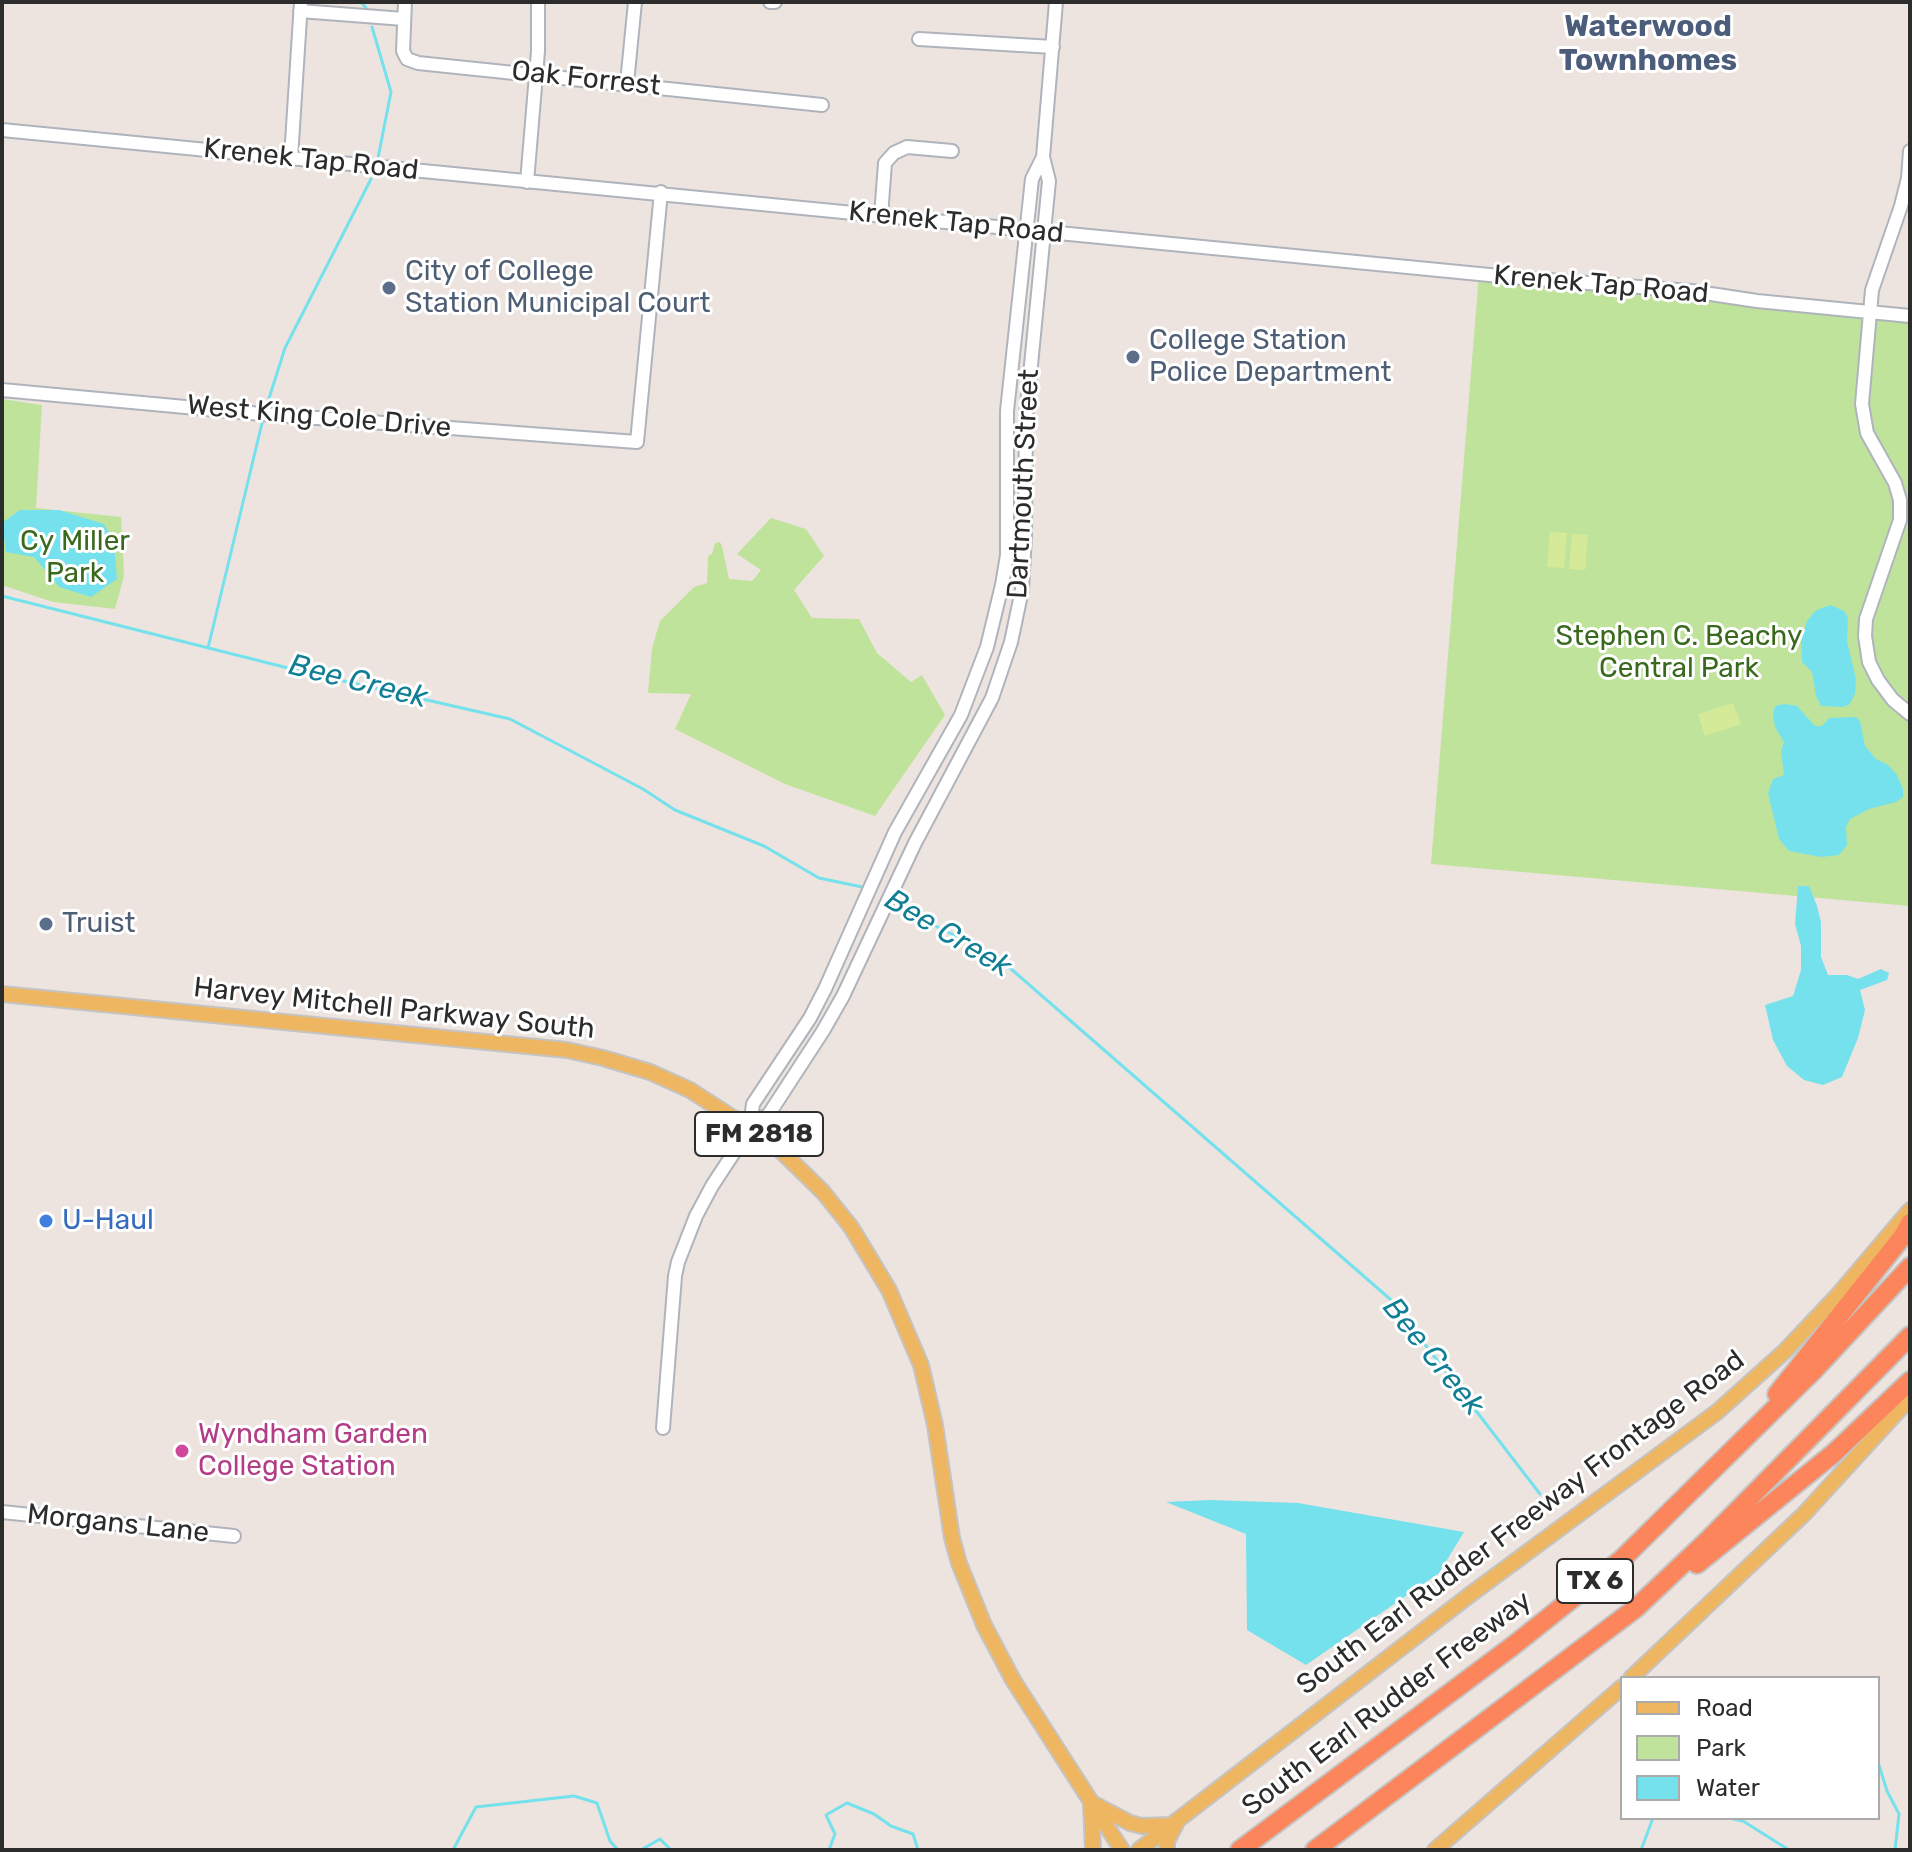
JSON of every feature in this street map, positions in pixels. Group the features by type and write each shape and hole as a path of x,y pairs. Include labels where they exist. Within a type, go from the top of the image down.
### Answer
{"highway":[{"path":"1691,1493 1778,1392 1903,1236 1910,1223"},
{"name":"South Earl Rudder Freeway","path":"1240,1850 1514,1645 1622,1559 1813,1371 1910,1267"},
{"name":"TX 6","path":"1315,1850 1636,1608 1708,1540 1910,1336"},
{"path":"1636,1608 1711,1554 1834,1453 1910,1381"}],"main road":[{"name":"Harvey Mitchell Parkway South","path":"2,994 567,1050 650,1072 690,1090 775,1145 823,1192 851,1227 889,1290 921,1365 935,1425 952,1538 964,1576 995,1650 1122,1850"},
{"name":"South Earl Rudder Freeway Frontage Road","path":"1139,1850 1459,1603 1717,1412 1785,1351 1837,1296 1910,1210"},
{"path":"1633,1676 1804,1514 1910,1398"},
{"path":"1435,1850 1620,1689"},
{"path":"1093,1850 1091,1803 1130,1823 1174,1822 1167,1850"}],"street":[{"name":"Oak Forrest","path":"405,2 403,51 407,59 418,63 822,105"},
{"path":"527,182 538,2"},
{"path":"627,83 635,2"},
{"name":"Dartmouth Street","path":"663,1428 678,1262 708,1194 750,1128 769,1114 823,1031 915,843 992,698 1011,642 1020,599 1025,536 1026,416 1049,181 1043,157 1056,2"},
{"path":"291,158 301,7 404,19"},
{"path":"919,39 1053,47"},
{"name":"Krenek Tap Road","path":"2,130 1510,277 1691,291 1757,301 1910,316"},
{"path":"881,216 885,163 894,153 907,147 952,151"},
{"path":"1910,151 1904,192 1872,290 1862,404 1867,433 1895,483 1900,500 1900,520 1866,619 1869,662 1893,700 1910,714"},
{"name":"Dartmouth Street","path":"750,1128 753,1104 810,1018 895,832 961,715 978,676 998,604 1007,555 1007,411 1032,179 1043,157"},
{"name":"West King Cole Drive","path":"2,390 250,413 637,442 661,192"},
{"name":"Morgans Lane","path":"2,1512 234,1536"}],"green space":[{"name":"Stephen C. Beachy Central Park","path":"1479,274 1910,322 1910,906 1431,864"},
{"name":"Cy Miller Park","path":"2,399 42,405 36,508 121,517 124,576 115,609 53,602 2,585"},
{"path":"771,518 806,529 824,556 794,590 812,618 859,619 877,653 911,682 922,675 945,715 875,816 785,784 675,729 691,694 648,693 652,648 660,621 694,587 707,583 708,556 712,554 715,543 720,542 722,546 729,579 752,581 761,570 737,554"},
{"path":"1550,532 1567,533 1564,568 1547,567"},
{"path":"1572,534 1588,535 1585,570 1569,569"},
{"path":"1733,703 1741,724 1705,736 1698,714"}],"water":[{"path":"20,510 59,510 104,524 114,541 117,579 91,597 59,587 34,557 6,552 2,523"},
{"path":"1830,605 1844,611 1848,618 1847,641 1856,679 1855,694 1849,705 1842,707 1821,706 1812,672 1802,662 1801,641 1807,621 1815,611"},
{"path":"1775,706 1797,706 1815,726 1822,726 1829,718 1856,717 1860,721 1865,746 1897,775 1903,789 1903,797 1896,802 1869,809 1850,819 1846,827 1847,845 1839,855 1821,857 1789,851 1779,839 1768,793 1773,779 1784,775 1781,751 1784,742 1775,727 1773,715"},
{"path":"1798,886 1809,886 1817,906 1821,922 1821,957 1828,975 1847,975 1858,979 1881,969 1889,973 1887,980 1860,990 1865,1010 1858,1038 1842,1077 1823,1085 1804,1080 1787,1066 1773,1040 1765,1005 1793,996 1801,970 1801,946 1795,924"},
{"path":"1166,1502 1298,1503 1464,1532 1439,1573 1306,1665 1247,1630 1246,1534"}],"waterway":[{"path":"361,2 366,8"},
{"path":"372,27 391,92 378,158"},
{"path":"265,411 285,348 371,179"},
{"path":"208,648 263,419"},
{"name":"Bee Creek","path":"2,596 300,671 510,719 643,789 675,810 764,846 819,878 867,888"},
{"name":"Bee Creek","path":"893,898 909,904 927,922 995,955 1390,1299 1540,1494"},
{"name":"Bee Creek","path":"1880,1768 1899,1814 1895,1850"},
{"path":"453,1850 476,1807 574,1796 597,1803 610,1841 618,1850"},
{"path":"829,1850 835,1834 826,1815 847,1803 913,1834 918,1850"},
{"path":"1641,1850 1652,1820"},
{"path":"1738,1820 1789,1850"},
{"path":"641,1850 660,1839 671,1850"}],"place":[{"name":"City of College Station Municipal Court","path":"389,288"},
{"name":"College Station Police Department","path":"1133,357"},
{"name":"Truist","path":"46,924"},
{"name":"U-Haul","path":"46,1221"},
{"name":"Wyndham Garden College Station","path":"182,1451"}],"district":[{"name":"Waterwood Townhomes","path":"1648,44"}]}
